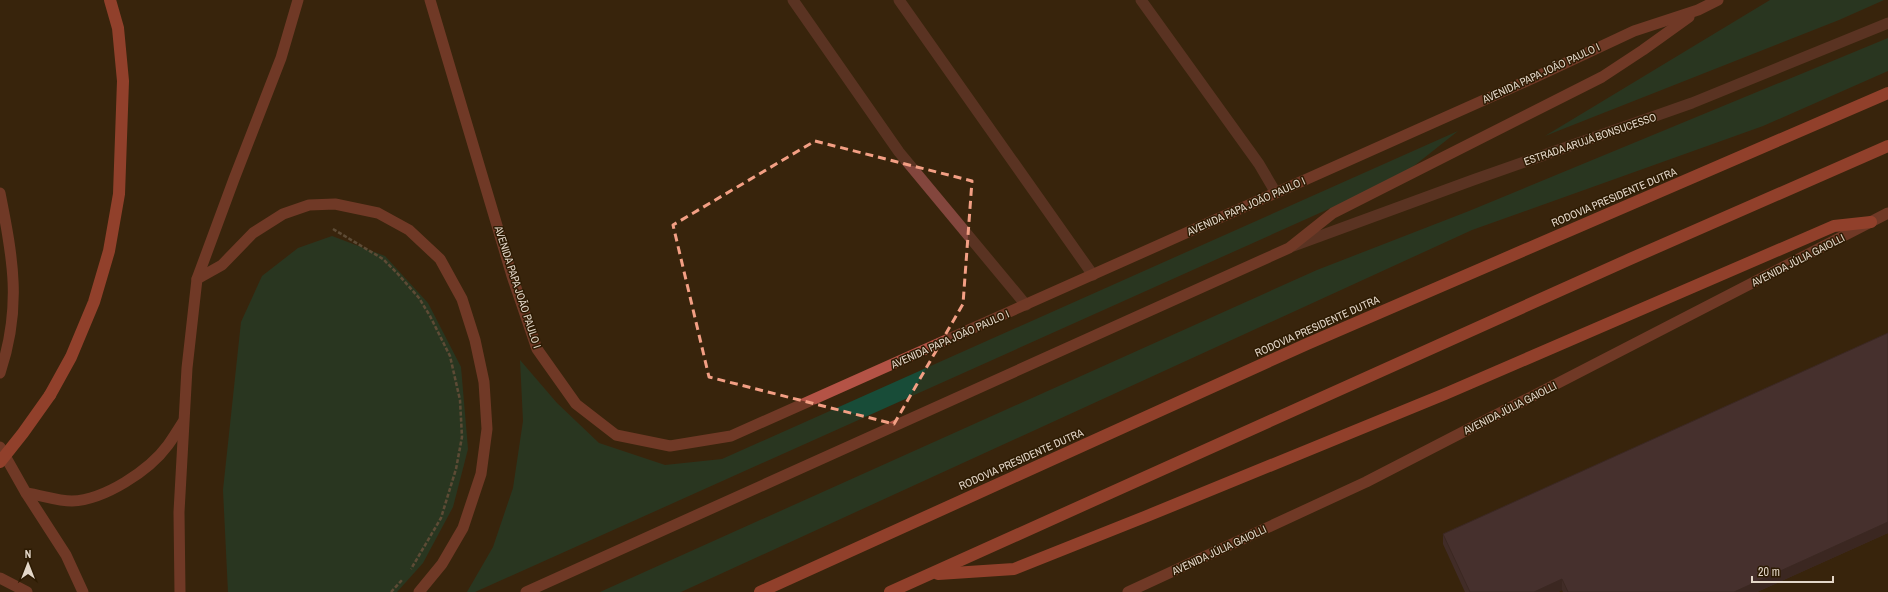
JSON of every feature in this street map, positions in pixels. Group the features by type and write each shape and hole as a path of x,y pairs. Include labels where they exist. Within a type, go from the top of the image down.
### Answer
{"highway":[{"path":"0,462 23,433 50,394 71,356 94,302 109,250 119,194 123,82 118,28 110,0"},
{"name":"RODOVIA PRESIDENTE DUTRA","path":"760,592 1306,344 1888,93"},
{"path":"890,592 1630,259 1888,146"},
{"path":"929,575 1014,568 1147,516 1445,394 1834,226 1871,222"}],"main road":[{"path":"180,592 179,512 186,368 197,279 281,58 298,0"},
{"name":"AVENIDA PAPA JOÃO PAULO I","path":"430,0 512,276 537,349 576,404 616,435 670,446 731,436 1540,75 1634,30 1698,10 1718,0"},
{"path":"526,592 1289,248 1333,213 1602,77 1643,50 1698,10"},
{"path":"0,193 4,228 12,259 14,308 7,353 0,373"},
{"path":"197,279 222,265 253,233 283,214 309,205 335,204 378,213 409,230 440,259 462,299 475,340 484,382 487,429 481,474 463,528 442,564 419,592"},
{"name":"AVENIDA JÚLIA GAIOLLI","path":"1128,592 1366,482 1888,213"},
{"path":"26,493 71,501 98,496 122,484 146,467 167,446 184,421"},
{"path":"0,447 26,493 66,555 83,592"},
{"path":"0,578 27,592"}],"street":[{"path":"793,0 899,152 1026,305"},
{"path":"899,0 1093,275"},
{"path":"1141,0 1260,164 1276,193"},
{"name":"ESTRADA ARUJÁ BONSUCESSO","path":"1289,248 1481,177 1692,103 1888,23"}],"path":[{"path":"333,229 383,259 397,273 419,298 430,316 450,356 452,364 460,400 462,437 456,469 441,518 410,569"},
{"path":"391,592 406,575"}],"highlighted area":[{"path":"815,141 972,181 963,304 894,424 709,377 673,225"}],"green space":[{"path":"1770,0 1884,0 1839,20 1545,136"},
{"path":"1888,38 1888,71 1763,126 1472,230 681,592 600,592 1317,270 1469,211"},
{"path":"1458,131 1400,177 475,592 467,592 493,547 513,488 523,421 520,360 557,403 599,443 665,465 722,459"},
{"path":"332,236 385,256 428,303 461,367 468,449 453,507 423,563 397,592 228,592 223,490 241,322 262,276 298,248"}],"building":[{"path":"1888,333 1888,522 1734,592 1568,592 1562,579 1534,592 1470,592 1443,534"}]}
